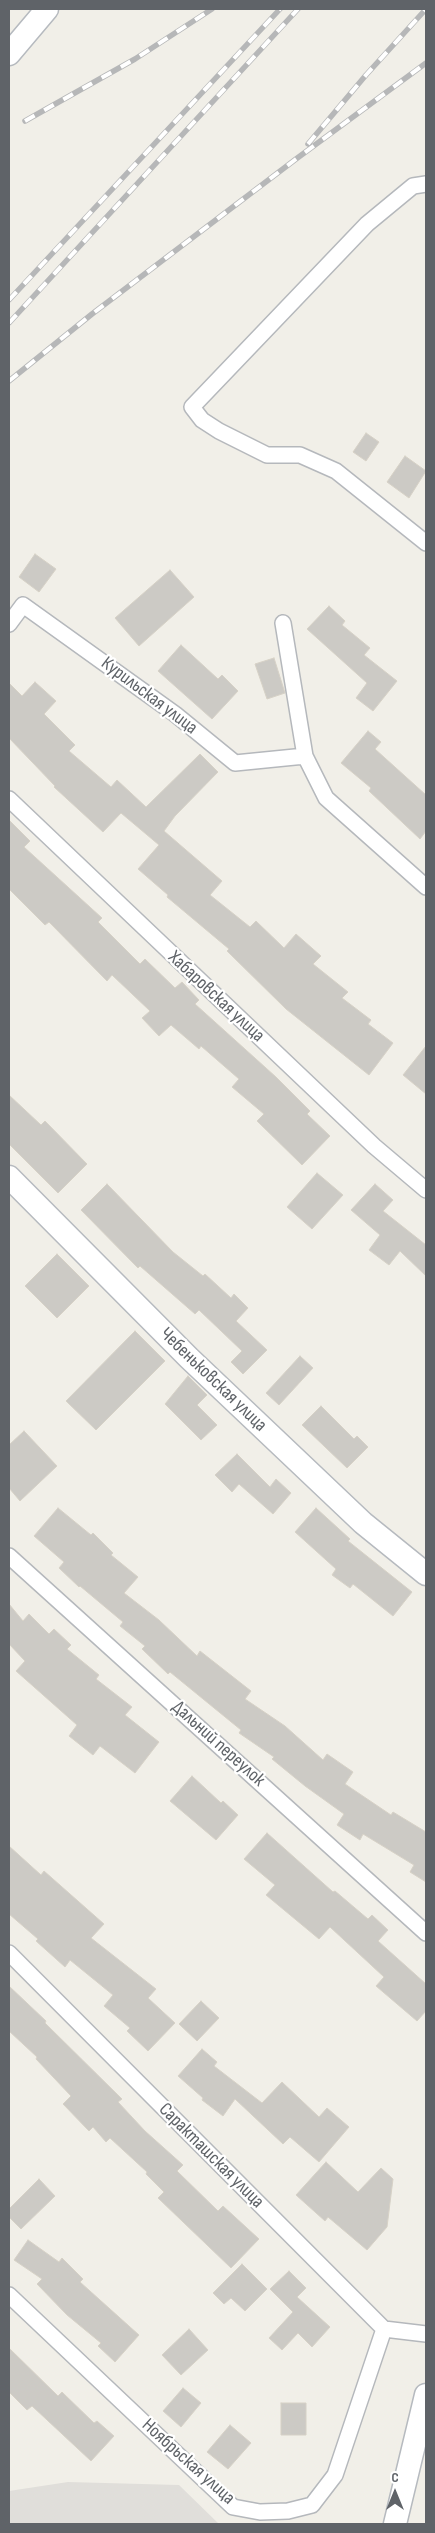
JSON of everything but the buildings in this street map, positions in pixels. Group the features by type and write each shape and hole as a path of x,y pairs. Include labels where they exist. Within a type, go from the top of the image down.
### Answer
{"street":[{"path":"9,54 48,9"},
{"path":"426,184 413,186 367,224 192,407 202,420 220,432 267,455 300,455 336,471 426,542"},
{"name":"Курильская улица","path":"9,624 23,605 175,714 235,763 305,756"},
{"path":"283,623 305,756 326,798 426,887"},
{"name":"Хабаровская улица","path":"9,799 366,1139 426,1190"},
{"name":"Чебеньковская улица","path":"9,1177 189,1358 341,1503 426,1574"},
{"name":"Дальний переулок","path":"9,1556 426,1933"},
{"name":"Саракташская улица","path":"9,1953 384,2329"},
{"name":"Ноябрьская улица","path":"9,2295 233,2507 260,2512 288,2511 312,2505 335,2475 384,2329"},
{"path":"384,2329 426,2334"},
{"path":"395,2524 426,2395"}],"shaded area":[{"path":"68,2482 179,2485 219,2524 9,2524 9,2491"}],"railway":[{"path":"25,121 135,59 212,9"},
{"path":"9,300 280,9"},
{"path":"9,323 298,9"},
{"path":"308,144 366,75 426,9"},
{"path":"9,381 92,314 426,63"}]}
